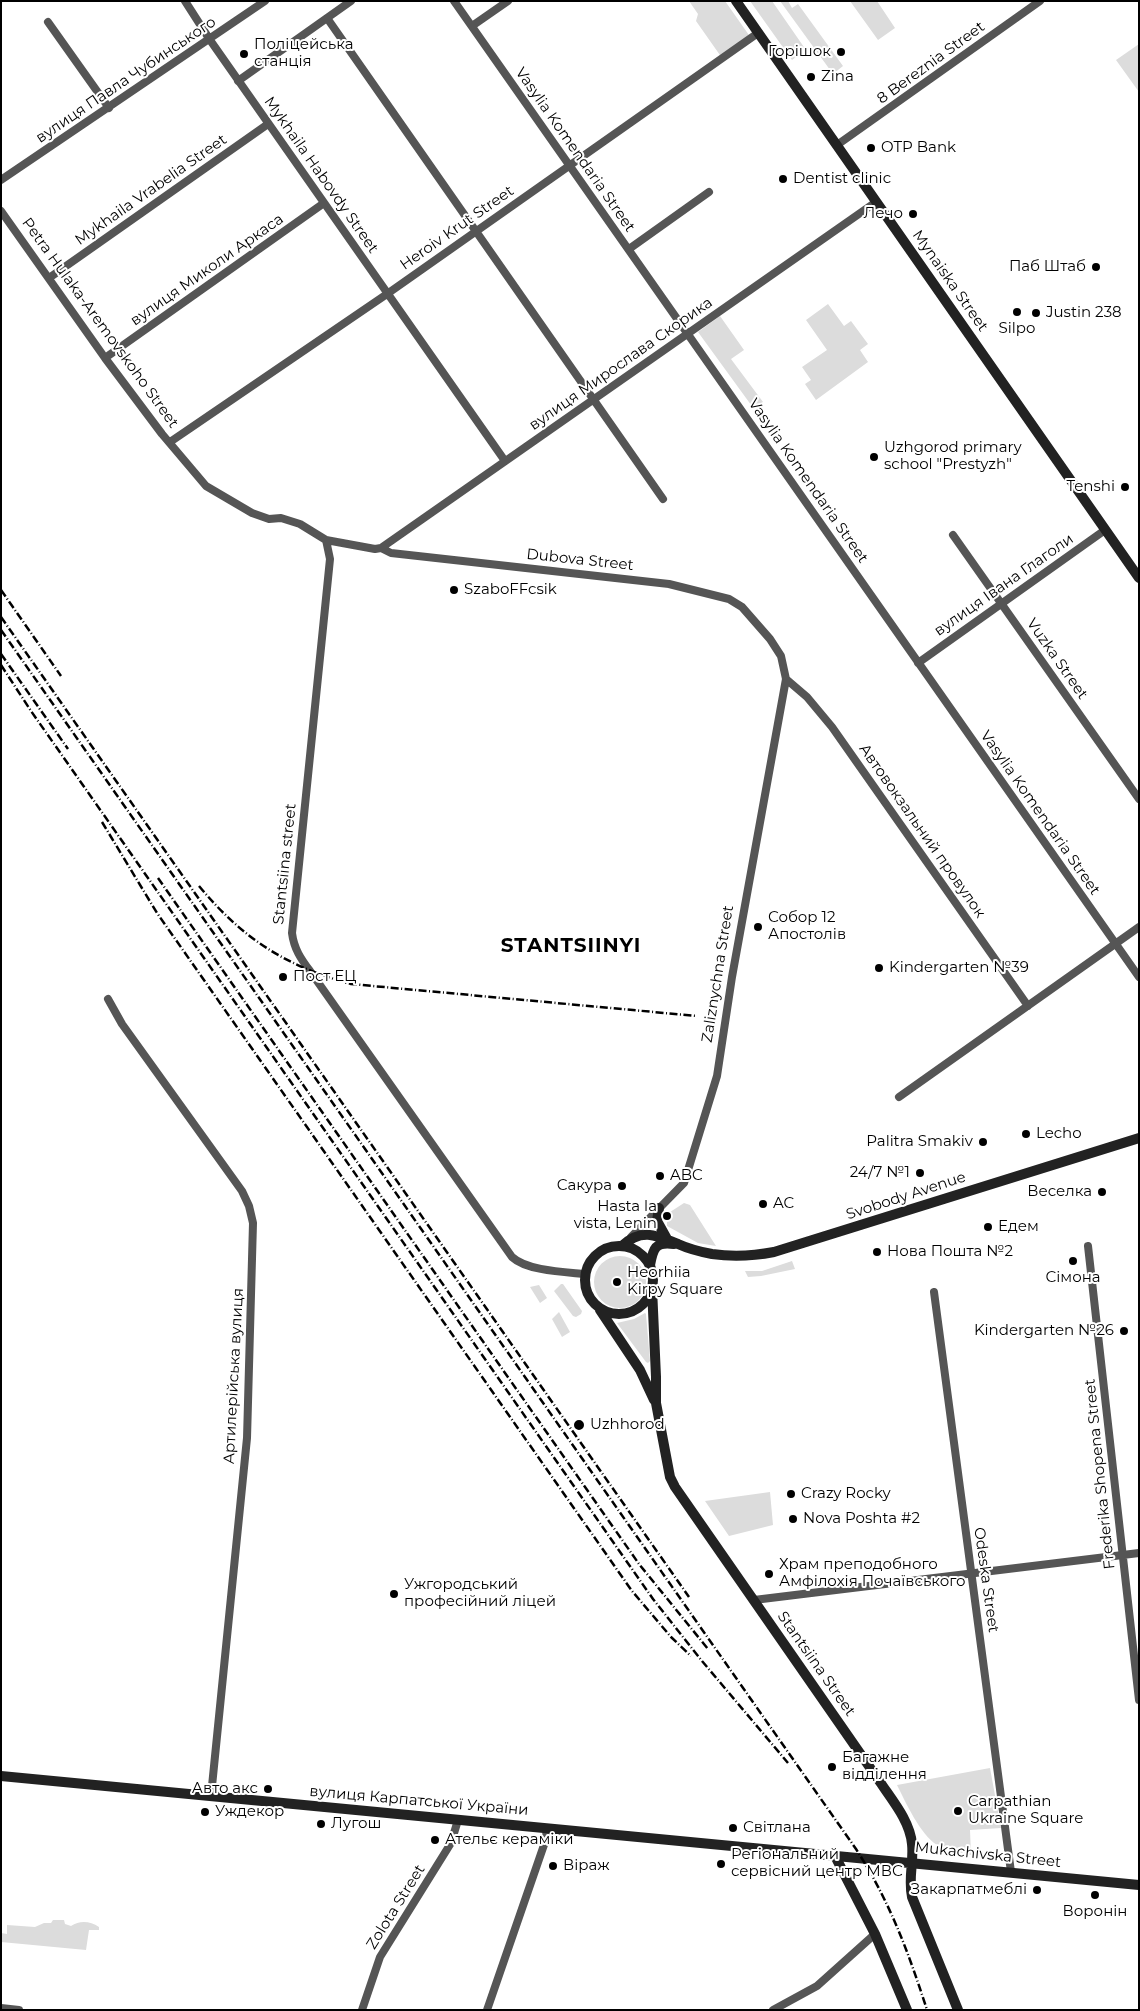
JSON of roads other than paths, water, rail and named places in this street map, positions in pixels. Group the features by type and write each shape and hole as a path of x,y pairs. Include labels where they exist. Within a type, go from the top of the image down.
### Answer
{"main road":[{"name":"Mynaiska Street","path":"736,1 1139,578"},
{"name":"Svobody Avenue","path":"631,1237 650,1235 667,1238 679,1244 727,1256 774,1252 1139,1138"},
{"path":"659,1208 658,1221 667,1238"},
{"name":"Zaliznychna Street","path":"622,1246 631,1237"},
{"name":"Svobody Avenue","path":"650,1266 652,1253 658,1245 665,1243 679,1244"},
{"path":"622,1246 635,1250 646,1259 653,1277 652,1288 643,1305 627,1314 617,1315 599,1309 588,1298 584,1282 588,1265 596,1254 608,1248 622,1246"},
{"name":"Stantsiina Street","path":"652,1288 656,1403 670,1477 900,1813 911,1839 909,1886 912,1897 958,2010"},
{"name":"Stantsiina Street","path":"599,1309 640,1370 656,1403"},
{"name":"вулиця Карпатської України","path":"1,1776 835,1856"},
{"path":"835,1856 874,1934 907,2010"},
{"name":"Mukachivska Street","path":"835,1856 1139,1885"}],"street":[{"name":"Mykhaila Habovdy Street","path":"185,1 238,81 505,461"},
{"name":"вулиця Павла Чубинського","path":"1,180 265,1"},
{"path":"238,81 351,1"},
{"name":"Vasylia Komendaria Street","path":"454,1 1139,977"},
{"path":"472,26 508,1"},
{"name":"8 Bereznia Street","path":"836,145 1040,1"},
{"path":"327,18 663,499"},
{"path":"48,22 109,108"},
{"name":"Heroiv Krut Street","path":"170,442 388,294 758,33"},
{"name":"Mykhaila Vrabelia Street","path":"49,278 268,124"},
{"path":"628,250 709,192"},
{"name":"вулиця Мирослава Скорика","path":"381,548 876,202"},
{"name":"вулиця Миколи Аркаса","path":"105,358 324,204"},
{"name":"Petra Hulaka-Aremovskoho Street","path":"1,211 105,358 162,434 206,486 252,513 269,519 281,518 300,524 326,540"},
{"name":"вулиця Івана Глаголи","path":"918,663 1105,530"},
{"name":"Vuzka Street","path":"953,534 1139,800"},
{"name":"Dubova Street","path":"326,540 375,549 381,548 391,553 669,584 729,600 742,607 770,639 781,656 786,679"},
{"name":"Stantsiina street","path":"326,540 330,560 292,933 293,944 310,972 512,1257 522,1263 552,1271 585,1274"},
{"name":"Автовокзальний провулок","path":"786,679 807,697 832,727 1028,1006"},
{"name":"Zaliznychna Street","path":"631,1237 684,1183 717,1076 786,679"},
{"path":"899,1097 1139,927"},
{"name":"Артилерійська вулиця","path":"108,999 122,1024 242,1191 249,1206 252,1223 247,1438 211,1796"},
{"name":"Frederika Shopena Street","path":"1088,1246 1139,1700"},
{"name":"Odeska Street","path":"934,1292 1011,1872"},
{"path":"754,1600 1139,1553"},
{"name":"Zolota Street","path":"362,2010 380,1957 451,1843 458,1820"},
{"path":"487,2010 545,1842 547,1829"},
{"path":"774,2010 818,1986 874,1934"},
{"path":"1,2008 19,2010"}],"railway":[{"path":"1,590 61,676"},
{"path":"1,617 689,1597"},
{"path":"1,630 856,1849 879,1888 897,1927 927,2010"},
{"path":"1,654 68,749"},
{"path":"1,665 31,711 653,1599 702,1661 788,1763"},
{"path":"102,822 157,913 632,1591 671,1637 691,1656"},
{"path":"158,878 639,1564 708,1649"},
{"path":"199,886 232,921 266,948 305,968 351,984 697,1016"}],"place":[{"name":"Горішок","path":"841,52"},
{"name":"Поліцейська станція","path":"244,54"},
{"name":"Zina","path":"811,77"},
{"name":"OTP Bank","path":"871,148"},
{"name":"Dentist clinic","path":"783,179"},
{"name":"Лечо","path":"913,214"},
{"name":"Паб Штаб","path":"1096,267"},
{"name":"Silpo","path":"1017,312"},
{"name":"Justin 238","path":"1036,313"},
{"name":"Uzhgorod primary school \"Prestyzh\"","path":"874,457"},
{"name":"Tenshi","path":"1125,487"},
{"name":"SzaboFFcsik","path":"454,590"},
{"name":"Собор 12 Апостолів","path":"758,927"},
{"name":"Kindergarten №39","path":"879,968"},
{"name":"Пост ЕЦ","path":"283,977"},
{"name":"Lecho","path":"1026,1134"},
{"name":"Palitra Smakiv","path":"983,1142"},
{"name":"24/7 №1","path":"920,1173"},
{"name":"ABC","path":"660,1176"},
{"name":"Сакура","path":"622,1186"},
{"name":"Веселка","path":"1102,1192"},
{"name":"AC","path":"763,1204"},
{"name":"Hasta la vista, Lenin","path":"667,1216"},
{"name":"Едем","path":"988,1227"},
{"name":"Нова Пошта №2","path":"877,1252"},
{"name":"Сімона","path":"1073,1261"},
{"name":"Heorhiia Kirpy Square","path":"617,1282"},
{"name":"Kindergarten №26","path":"1124,1331"},
{"name":"Uzhhorod","path":"579,1425"},
{"name":"Crazy Rocky","path":"791,1494"},
{"name":"Nova Poshta #2","path":"793,1519"},
{"name":"Храм преподобного Амфілохія Почаївського","path":"769,1574"},
{"name":"Ужгородський професійний ліцей","path":"394,1594"},
{"name":"Багажне відділення","path":"832,1767"},
{"name":"Авто акс","path":"268,1789"},
{"name":"Carpathian Ukraine Square","path":"958,1811"},
{"name":"Уждекор","path":"205,1812"},
{"name":"Лугош","path":"321,1824"},
{"name":"Світлана","path":"733,1828"},
{"name":"Ательє кераміки","path":"435,1840"},
{"name":"Регіональний сервісний центр МВС","path":"721,1864"},
{"name":"Віраж","path":"553,1866"},
{"name":"Закарпатмеблі","path":"1037,1890"},
{"name":"Воронін","path":"1095,1895"}],"district":[{"name":"STANTSIINYI","path":"571,946"}]}
